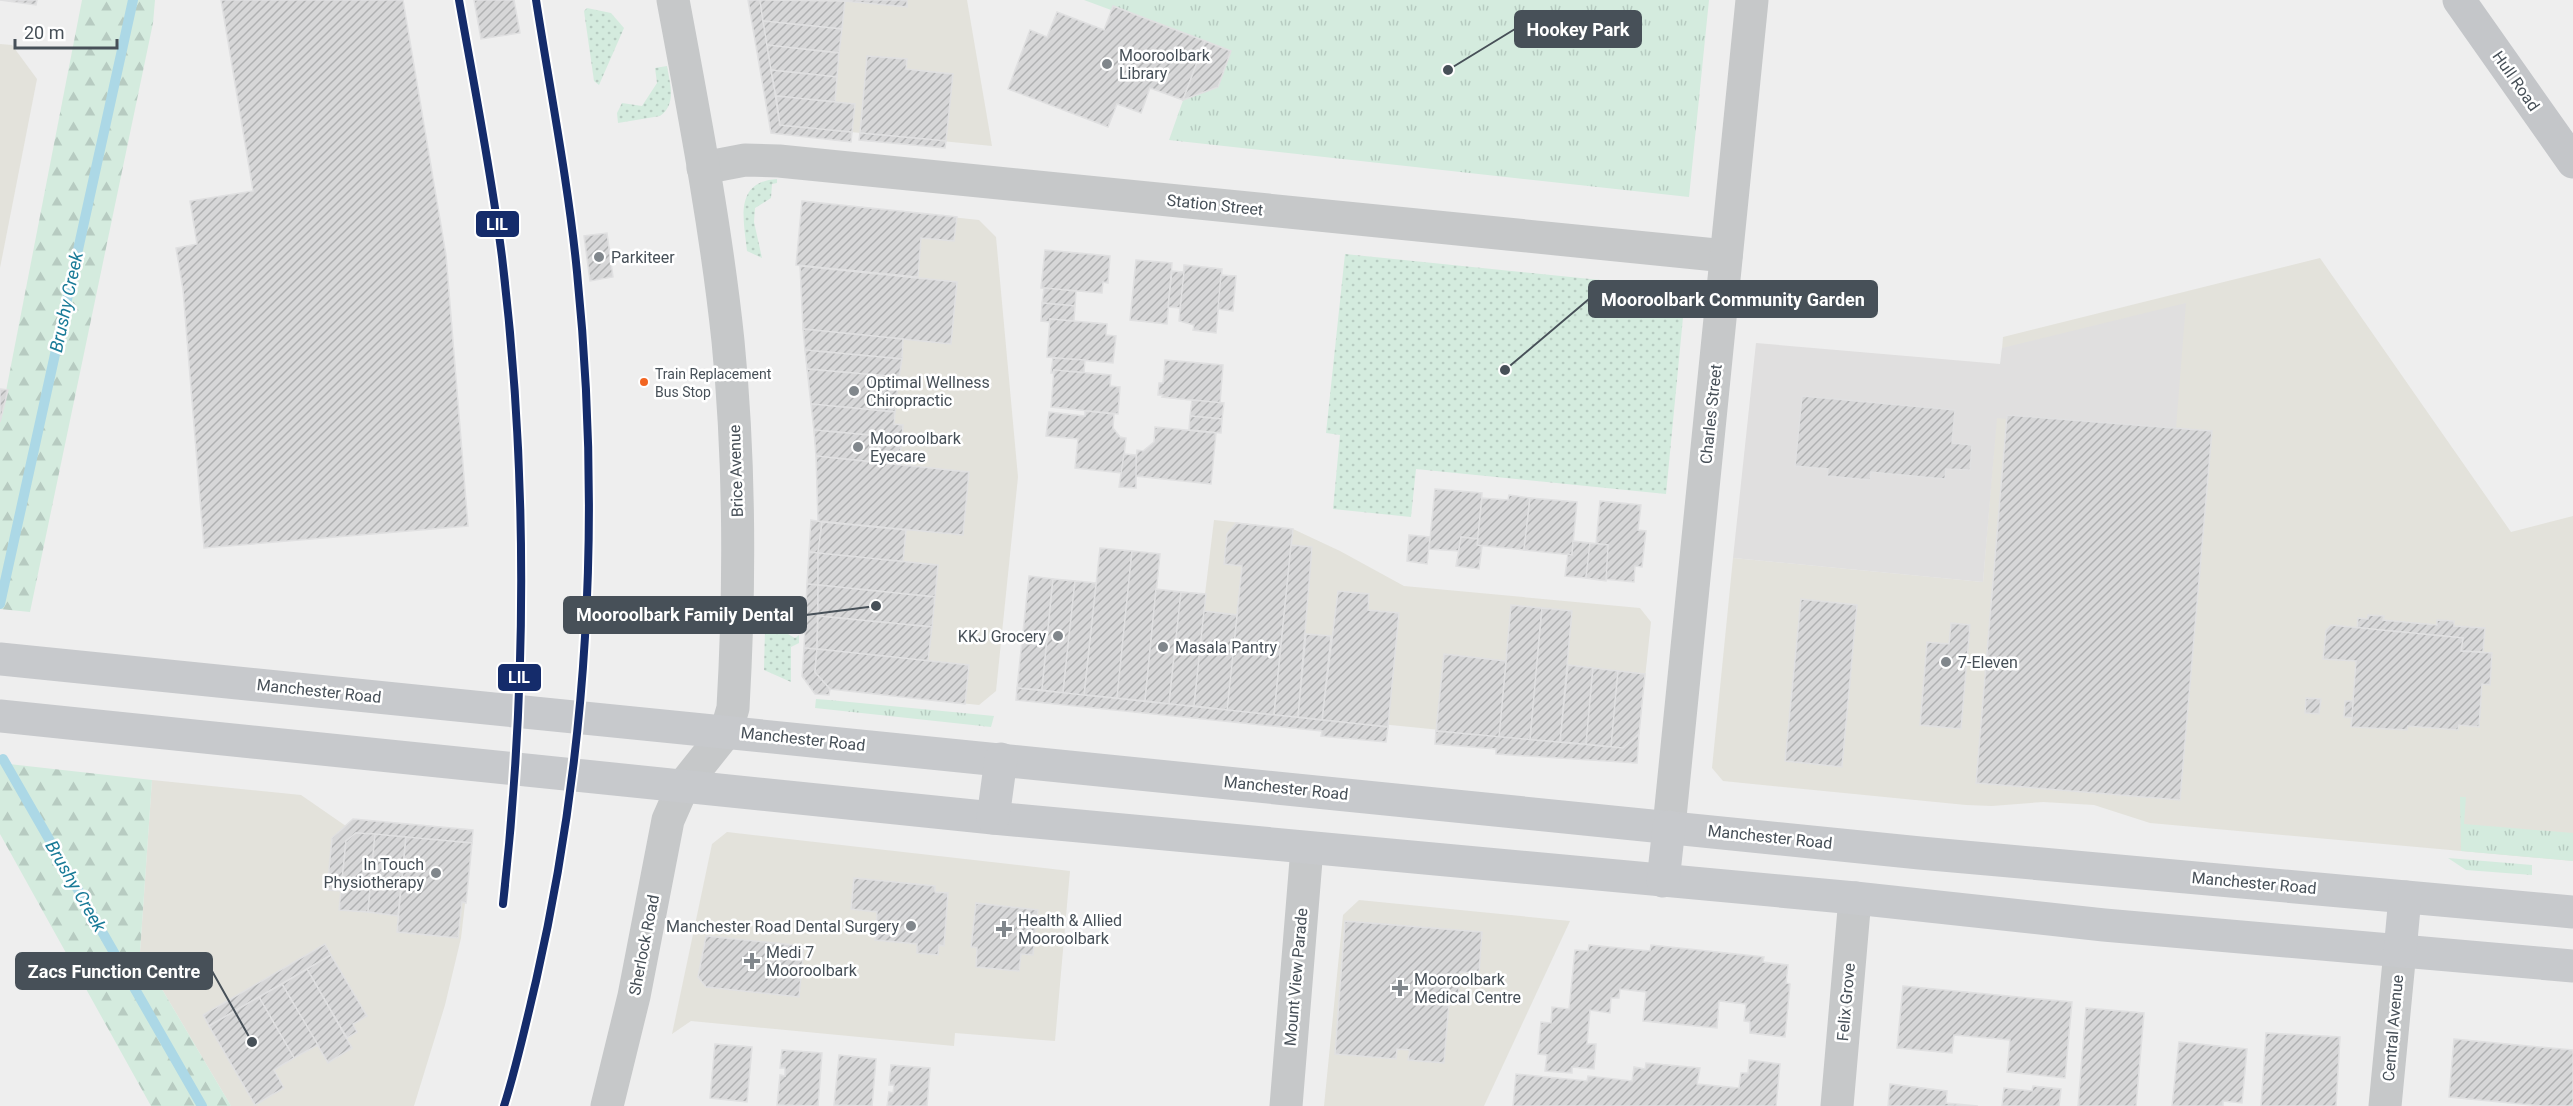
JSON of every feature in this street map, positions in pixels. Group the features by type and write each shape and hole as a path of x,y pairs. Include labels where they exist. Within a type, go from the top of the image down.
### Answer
{"main road":[{"name":"Hull Road","path":"2459,0 2573,162"},
{"name":"Manchester Road","path":"0,659 1669,827 2573,912"},
{"path":"0,716 993,818 1855,898 2104,925 2573,966"},
{"path":"993,818 1001,759"},
{"path":"1664,881 1669,827"},
{"path":"2400,951 2404,897"}],"street":[{"name":"Brice Avenue","path":"673,0 718,254 728,342 738,491 732,716 726,732 683,786"},
{"name":"Charles Street","path":"1669,827 1752,0"},
{"name":"Station Street","path":"703,168 745,160 779,161 1726,256"},
{"name":"Sherlock Road","path":"607,1106 634,996 664,832 683,786"},
{"name":"Mount View Parade","path":"1286,1106 1307,848"},
{"name":"Felix Grove","path":"1837,1106 1855,898"},
{"name":"Central Avenue","path":"2385,1106 2400,951"}],"shaded area":[{"path":"760,0 967,0 992,146 780,125"},
{"path":"0,44 12,45 37,79 0,268"},
{"path":"802,201 979,220 996,237 1018,477 996,691 979,705 830,689 815,672 818,553 822,522 818,521 816,456 803,329 800,266 796,265"},
{"path":"2320,258 2511,532 2573,516 2573,861 2150,823 2094,805 2043,802 1992,806 1966,805 1723,781 1712,768 1733,558 1983,582 2003,337"},
{"path":"2186,303 2176,428 2007,415 2006,419 1997,418 1983,582 1733,558 1756,343 2000,364 2002,348"},
{"path":"1214,520 1293,529 1340,551 1404,586 1640,608 1651,622 1639,734 1623,748 1017,688 1029,577 1096,583 1100,548 1160,554 1157,589 1205,594"},
{"path":"152,780 301,795 356,833 472,843 461,938 445,1005 414,1106 231,1106 140,952"},
{"path":"727,832 1070,871 1055,1041 955,1033 954,1046 691,1021 672,1034 712,844"},
{"path":"1359,900 1570,921 1484,1106 1324,1106 1343,915"}],"green space":[{"path":"82,0 155,0 153,23 30,612 0,609 0,422"},
{"path":"1084,0 1709,0 1689,197 1169,140 1204,41 1113,6 1111,10"},
{"path":"587,8 611,13 624,28 599,85 594,81 584,11"},
{"path":"667,66 671,93 669,106 665,111 660,116 618,123 617,113 622,103 642,106 657,83 655,68"},
{"path":"777,179 777,183 772,184 771,198 755,208 754,222 762,258 747,251 744,205 753,187"},
{"path":"1345,254 1669,287 1684,307 1666,494 1416,469 1411,517 1333,509 1340,435 1326,433"},
{"path":"773,626 795,638 799,635 799,643 791,647 791,682 764,670 765,629"},
{"path":"816,699 994,716 991,727 815,708"},
{"path":"0,763 152,780 140,952 231,1106 151,1106 0,834"},
{"path":"2460,797 2466,797 2464,824 2573,833 2573,861 2461,851"},
{"path":"2448,858 2532,865 2532,875 2466,870"}],"building":[{"path":"0,0 37,0 36,5"},
{"path":"221,0 403,0 446,255 468,526 204,548 183,290 176,248 197,244 190,201 253,191"},
{"path":"474,0 514,0 520,33 481,39"},
{"path":"748,0 760,0 780,125 852,132 851,142 771,133"},
{"path":"760,0 845,1 842,29 763,21"},
{"path":"833,0 907,0 907,7"},
{"name":"Mooroolbark Library","path":"1113,6 1205,41 1183,100 1150,88 1141,113 1117,104 1108,127 1008,89 1030,30 1047,37 1057,12 1104,30"},
{"path":"763,21 842,29 839,53 767,45"},
{"path":"1205,41 1231,51 1218,87 1183,100"},
{"path":"767,45 839,53 837,77 771,70"},
{"path":"867,56 907,59 906,69 953,74 946,141 860,133"},
{"path":"771,70 837,77 835,102 776,96"},
{"path":"776,96 855,104 852,132 780,125"},
{"path":"860,133 946,141 945,148 859,140"},
{"path":"802,201 957,217 954,241 921,238 918,277 796,265"},
{"name":"Parkiteer","path":"607,233 613,277 590,281 584,236"},
{"path":"1045,250 1110,256 1108,283 1103,282 1102,293 1041,288"},
{"path":"1136,260 1172,263 1167,324 1130,320"},
{"path":"1184,265 1222,269 1216,333 1193,330 1194,325 1179,321"},
{"path":"800,266 957,282 951,344 803,329"},
{"path":"1172,271 1184,272 1180,308 1168,307"},
{"path":"1221,275 1236,276 1233,311 1218,309"},
{"path":"1044,288 1076,291 1075,306 1042,303"},
{"path":"1042,303 1075,306 1074,321 1050,319 1050,322 1041,321"},
{"path":"1050,319 1107,324 1106,335 1116,336 1113,363 1047,357"},
{"path":"803,329 903,339 902,359 805,350"},
{"path":"805,350 902,359 899,377 807,369"},
{"path":"1053,358 1085,360 1084,373 1054,370 1055,373 1051,373"},
{"path":"1165,360 1223,365 1220,403 1158,395 1159,383 1163,383"},
{"name":"Optimal Wellness Chiropractic","path":"807,369 899,377 895,412 811,404"},
{"path":"1054,370 1111,375 1110,386 1120,387 1118,414 1051,407"},
{"path":"0,389 8,390 0,422"},
{"path":"1802,396 1955,410 1952,443 1972,445 1970,470 1946,469 1945,479 1871,472 1870,480 1827,476 1828,469 1795,466"},
{"path":"1192,400 1224,403 1222,419 1190,416"},
{"path":"811,404 895,412 894,424 903,425 902,438 814,430"},
{"path":"1085,411 1114,414 1113,428 1120,437 1126,438 1122,473 1075,468 1078,439 1046,436 1049,412 1085,416"},
{"path":"2007,415 2212,431 2180,800 1976,783"},
{"path":"1190,416 1222,419 1221,433 1189,430"},
{"path":"1155,427 1216,433 1211,484 1135,476 1137,450 1143,451 1154,442"},
{"name":"Mooroolbark Eyecare","path":"814,430 902,438 899,465 816,456"},
{"path":"1124,454 1136,455 1136,488 1119,487"},
{"path":"816,456 969,472 963,535 818,521"},
{"path":"1435,489 1482,493 1478,539 1461,537 1459,551 1429,549"},
{"path":"1509,495 1530,498 1524,550 1477,545 1482,498 1508,500"},
{"path":"1530,498 1577,502 1572,555 1524,550"},
{"path":"1600,501 1641,505 1638,530 1646,531 1642,567 1635,566 1634,582 1604,579 1608,545 1596,544"},
{"path":"811,520 822,522 818,553 809,552"},
{"path":"822,522 906,530 903,562 818,553"},
{"path":"1236,523 1293,529 1274,715 1227,710 1242,566 1224,564 1227,534"},
{"path":"1409,535 1430,537 1427,564 1407,561"},
{"path":"1461,537 1478,539 1477,545 1482,546 1479,569 1456,566"},
{"path":"1573,541 1590,543 1586,578 1565,576 1568,554 1572,555"},
{"path":"1590,543 1608,545 1606,581 1586,578"},
{"path":"1291,545 1312,547 1298,717 1274,715"},
{"path":"1100,548 1132,551 1117,698 1084,695"},
{"path":"1132,551 1160,554 1145,701 1117,698"},
{"path":"809,552 818,553 818,585 807,584"},
{"path":"818,553 938,565 935,597 818,585"},
{"path":"1029,576 1053,579 1042,690 1017,688"},
{"name":"KKJ Grocery","path":"1053,579 1075,581 1063,693 1042,690"},
{"path":"1075,581 1096,583 1084,695 1063,693"},
{"path":"807,584 818,585 817,649 804,648"},
{"path":"818,585 935,597 932,627 818,616"},
{"name":"Masala Pantry","path":"1156,589 1181,592 1169,704 1145,701"},
{"path":"1338,591 1369,594 1368,610 1399,613 1388,727 1322,720"},
{"path":"1181,592 1206,594 1194,706 1169,704"},
{"path":"1801,599 1857,605 1842,767 1785,761"},
{"path":"1511,605 1542,608 1530,740 1499,737"},
{"path":"1542,608 1572,611 1560,742 1530,740"},
{"path":"1204,611 1237,615 1227,710 1194,706"},
{"path":"2368,615 2384,616 2383,620 2437,625 2437,620 2454,621 2454,626 2485,628 2483,652 2461,651 2463,638 2357,628 2358,618 2368,619"},
{"path":"818,616 932,627 928,661 817,649"},
{"name":"7-Eleven","path":"1951,623 1970,625 1961,729 1920,725 1927,642 1949,644"},
{"path":"2331,625 2463,638 2461,651 2492,653 2490,685 2482,684 2479,727 2459,725 2458,730 2408,726 2407,730 2351,727 2356,661 2323,659 2326,630"},
{"path":"1306,634 1331,636 1322,720 1298,717"},
{"path":"804,648 817,649 815,672 830,689 829,695 815,694 802,676"},
{"path":"817,649 969,665 965,704 830,689 815,672"},
{"path":"1444,654 1506,661 1499,737 1436,731"},
{"path":"1568,665 1593,668 1586,744 1560,742"},
{"path":"1593,668 1618,671 1611,747 1586,744"},
{"path":"1618,671 1645,674 1639,734 1623,748 1611,747"},
{"path":"1017,688 1388,727 1386,742 1321,736 1322,731 1016,700"},
{"path":"2306,698 2321,699 2319,714 2305,713"},
{"path":"2345,701 2353,701 2352,718 2344,717"},
{"path":"1436,731 1623,748 1639,734 1637,763 1496,754 1496,749 1435,744"},
{"path":"353,819 473,830 472,843 356,833 346,841 341,891 327,890 332,838"},
{"path":"356,833 375,834 368,912 339,910 346,841"},
{"path":"375,834 406,837 398,916 368,912"},
{"name":"In Touch Physiotherapy","path":"406,837 472,843 466,903 462,902 458,938 397,932"},
{"name":"Manchester Road Dental Surgery","path":"854,878 935,886 935,892 948,893 944,946 939,945 938,955 917,953 917,944 875,940 877,912 851,909"},
{"name":"Health & Allied Mooroolbark","path":"976,903 1038,910 1033,955 1021,954 1019,971 976,967 977,948 971,947"},
{"name":"Mooroolbark Medical Centre","path":"1345,921 1482,932 1479,973 1460,972 1458,1003 1449,1002 1444,1063 1408,1060 1410,1050 1397,1049 1396,1059 1335,1054"},
{"name":"Medi 7 Mooroolbark","path":"706,936 804,946 799,997 706,987 698,977"},
{"path":"325,944 331,955 209,1026 203,1015"},
{"path":"1589,945 1650,951 1651,945 1764,957 1763,962 1788,965 1786,983 1790,984 1785,1037 1750,1033 1750,1022 1744,1021 1746,1004 1719,1001 1717,1028 1643,1021 1646,992 1620,989 1619,998 1611,998 1610,1013 1590,1010 1587,1044 1596,1044 1594,1069 1572,1067 1572,1073 1545,1071 1547,1055 1538,1054 1541,1022 1551,1023 1552,1007 1569,1009 1575,950 1588,951"},
{"path":"331,955 367,1016 353,1024 357,1032 347,1038 307,969"},
{"path":"307,969 352,1048 328,1063 282,984"},
{"path":"282,984 318,1045 294,1058 259,997"},
{"path":"1903,986 2072,1002 2065,1078 2007,1072 2010,1040 1954,1035 1952,1053 1897,1048"},
{"path":"259,997 294,1058 274,1070 284,1088 255,1105 209,1026"},
{"path":"2086,1008 2144,1013 2136,1106 2078,1106"},
{"path":"2266,1033 2340,1037 2336,1106 2261,1106"},
{"path":"2454,1039 2573,1050 2573,1106 2542,1106 2449,1097"},
{"path":"2179,1042 2247,1049 2242,1103 2223,1101 2223,1106 2172,1106"},
{"path":"715,1044 752,1047 747,1102 710,1098"},
{"path":"782,1050 822,1053 818,1106 777,1105 780,1075 785,1076 785,1068 780,1068"},
{"path":"839,1055 876,1059 872,1106 834,1105"},
{"path":"1749,1060 1780,1064 1776,1106 1513,1106 1516,1074 1587,1081 1588,1076 1632,1081 1634,1067 1645,1069 1646,1063 1700,1068 1697,1084 1739,1088 1741,1073 1748,1073"},
{"path":"891,1065 930,1068 927,1106 887,1106 889,1092 893,1093 894,1085 889,1085"},
{"path":"1890,1084 1947,1091 1946,1103 1978,1106 1888,1106"},
{"path":"2033,1086 2061,1089 2059,1106 2002,1106 2004,1088 2032,1091"}],"waterway":[{"name":"Brushy Creek","path":"0,604 133,0"},
{"name":"Brushy Creek","path":"3,759 202,1106"}],"transit line":[{"name":"LIL","path":"459,0 502,257 510,338 520,500 520,661 517,742 503,904"},
{"name":"LIL","path":"504,1106 536,981 554,893 568,805 579,717 589,539 588,450 577,272 564,170 536,0"}],"place":[{"name":"Mooroolbark Library","path":"1107,64"},
{"name":"Hookey Park","path":"1448,70"},
{"name":"Parkiteer","path":"599,257"},
{"name":"Mooroolbark Community Garden","path":"1505,370"},
{"name":"Train Replacement Bus Stop","path":"644,382"},
{"name":"Optimal Wellness Chiropractic","path":"854,391"},
{"name":"Mooroolbark Eyecare","path":"858,447"},
{"name":"Mooroolbark Family Dental","path":"876,606"},
{"name":"KKJ Grocery","path":"1058,636"},
{"name":"Masala Pantry","path":"1163,647"},
{"name":"7-Eleven","path":"1946,662"},
{"name":"In Touch Physiotherapy","path":"436,873"},
{"name":"Manchester Road Dental Surgery","path":"911,926"},
{"name":"Health & Allied Mooroolbark","path":"1004,929"},
{"name":"Medi 7 Mooroolbark","path":"752,961"},
{"name":"Mooroolbark Medical Centre","path":"1400,988"},
{"name":"Zacs Function Centre","path":"252,1042"}]}
